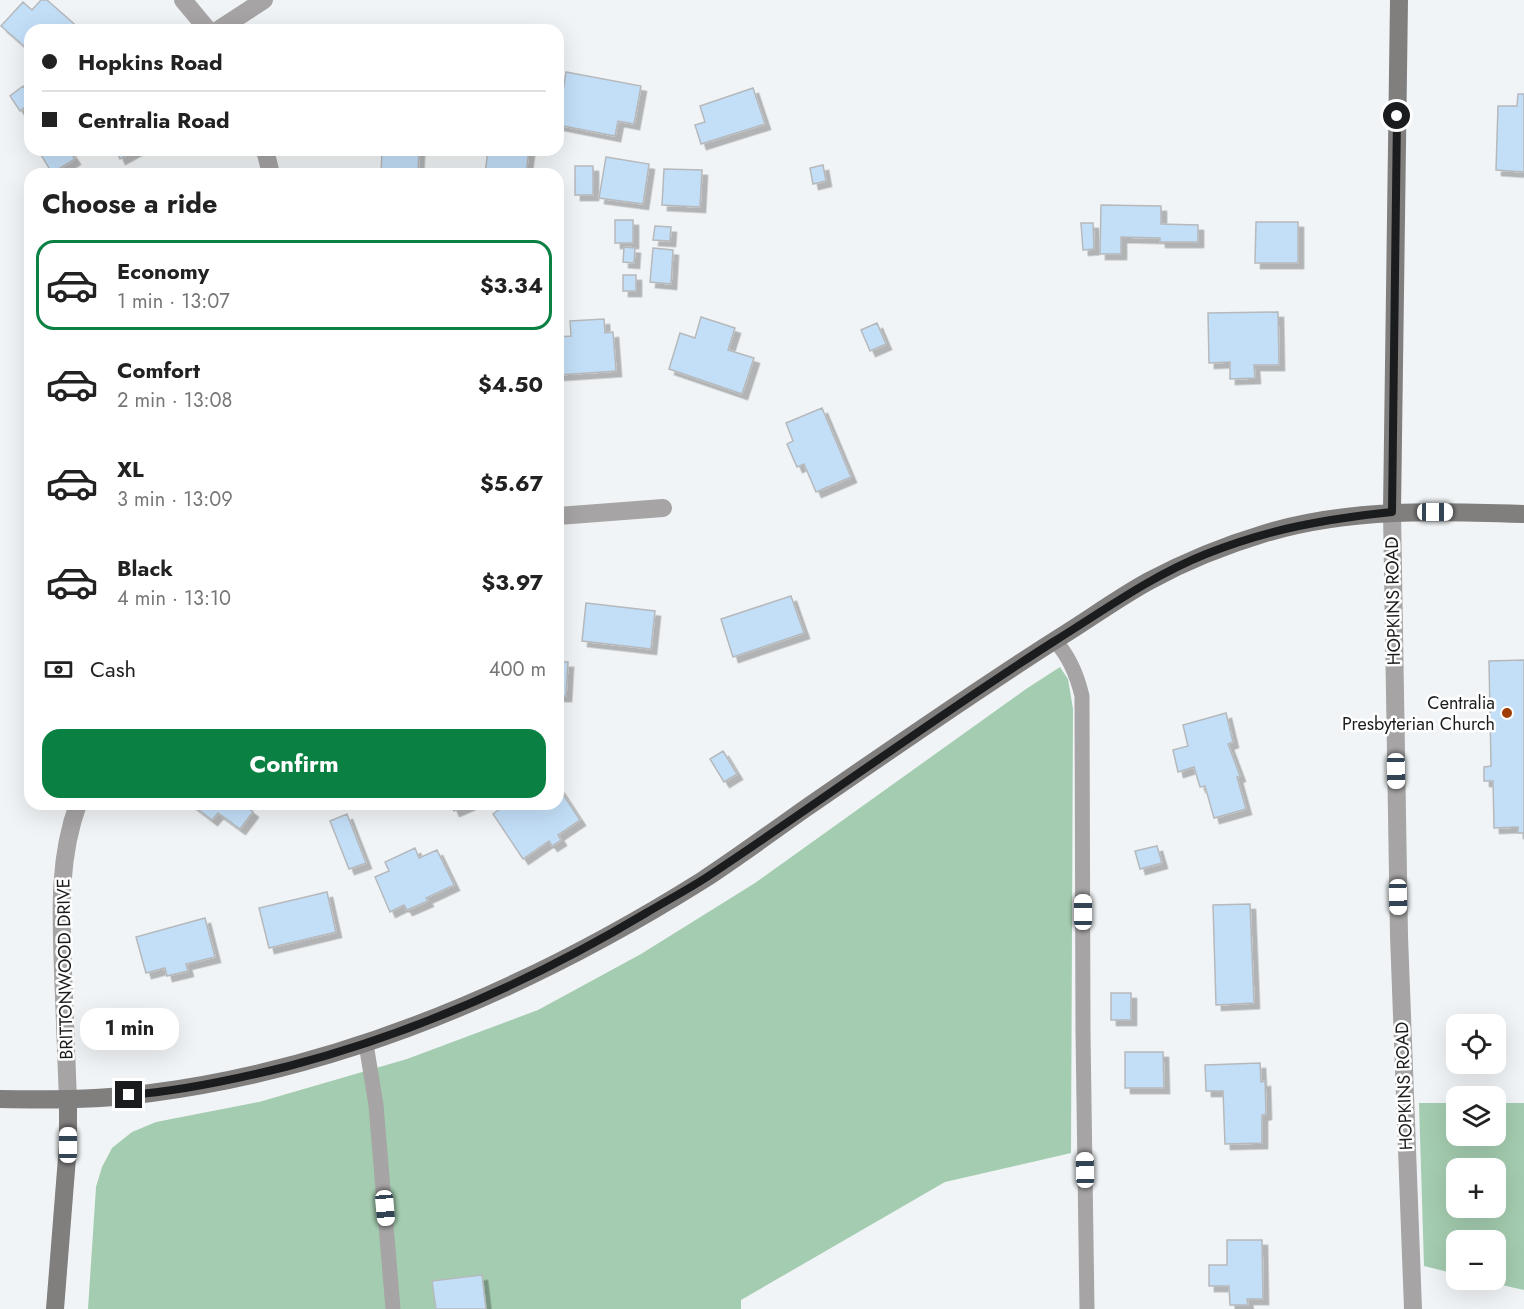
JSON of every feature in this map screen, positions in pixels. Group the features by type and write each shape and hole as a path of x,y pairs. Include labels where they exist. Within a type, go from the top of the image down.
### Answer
{"main road":[{"name":"HOPKINS ROAD","path":"1392,512 1399,0"},
{"path":"0,1099 68,1100 149,1094 237,1079 327,1056 419,1025 512,986 599,942 704,879 990,682 1148,582 1206,554 1266,532 1329,519 1392,512 1524,514"},
{"path":"55,1309 68,1145 68,1100"}],"street":[{"path":"183,0 203,24"},
{"path":"227,24 264,0"},
{"path":"564,516 663,508"},
{"name":"HOPKINS ROAD","path":"1392,512 1399,936 1413,1309"},
{"name":"BRITTONWOOD DRIVE","path":"68,1100 61,903 63,867 76,810"}],"lane":[{"path":"1055,641 1076,672 1082,696 1087,1309"},
{"path":"366,1044 376,1105 393,1309"}],"green space":[{"path":"1060,667 1068,679 1073,709 1071,1153 945,1182 741,1300 741,1309 88,1309 96,1187 102,1167 112,1148 132,1132 156,1122 259,1102 407,1059 538,1010 641,954 755,883"},
{"path":"1419,1103 1446,1103 1446,1146 1506,1146 1506,1103 1524,1103 1524,1290 1506,1286 1506,1230 1446,1230 1446,1272 1424,1266"}],"building":[{"path":"41,0 47,0 74,24 24,24 24,46 1,26 23,2 32,10"},
{"path":"566,72 641,86 634,124 618,121 615,136 564,126"},
{"path":"23,86 24,108 20,111 10,96"},
{"path":"753,88 765,124 701,144 695,125 705,122 700,106"},
{"path":"1518,94 1524,94 1524,172 1496,170 1498,106 1517,106"},
{"path":"42,156 73,156 75,159 60,168 49,168"},
{"path":"382,156 419,156 418,168 381,168"},
{"path":"487,156 528,156 527,168 486,168"},
{"path":"606,157 649,164 643,204 599,198"},
{"path":"823,165 826,181 813,184 810,168"},
{"path":"575,166 593,166 593,195 575,195"},
{"path":"664,169 702,170 700,207 662,205"},
{"path":"1101,205 1161,206 1161,224 1198,225 1198,242 1160,242 1160,238 1121,237 1121,254 1100,254"},
{"path":"615,220 633,220 633,243 615,243"},
{"path":"1256,222 1298,222 1298,263 1255,263"},
{"path":"1081,223 1093,223 1094,249 1083,250"},
{"path":"655,226 671,227 670,241 653,240"},
{"path":"624,247 635,248 634,263 623,262"},
{"path":"653,248 673,250 671,284 650,282"},
{"path":"623,275 636,275 636,291 623,291"},
{"path":"1278,312 1279,365 1254,365 1255,378 1230,379 1230,362 1209,363 1208,313"},
{"path":"701,317 735,328 728,350 754,358 742,394 669,369 680,333 695,338"},
{"path":"604,319 605,333 613,332 616,371 564,375 564,337 571,336 570,321"},
{"path":"877,323 886,344 870,351 861,330"},
{"path":"822,408 851,477 816,492 804,464 797,467 787,444 793,441 786,423"},
{"path":"791,596 804,633 733,657 721,619"},
{"path":"586,603 655,611 651,649 582,641"},
{"name":"Centralia Presbyterian Church","path":"1524,660 1524,833 1518,833 1518,827 1494,828 1493,781 1484,781 1484,767 1491,766 1489,661"},
{"path":"564,662 568,662 566,696 564,696"},
{"path":"1226,713 1233,742 1228,744 1240,776 1237,777 1246,809 1214,818 1205,786 1200,787 1194,767 1178,772 1173,750 1188,746 1183,725"},
{"path":"723,751 737,774 724,782 710,759"},
{"path":"564,796 580,820 558,835 561,840 552,846 549,841 523,859 493,814 499,810 564,810"},
{"path":"199,810 250,810 253,812 240,829 218,813 212,820"},
{"path":"347,814 366,863 349,869 330,821"},
{"path":"1157,846 1162,863 1140,869 1135,851"},
{"path":"415,848 419,858 437,850 454,885 426,898 428,901 407,910 404,905 390,912 375,877 389,871 385,862"},
{"path":"327,892 336,932 269,948 259,908"},
{"path":"1250,904 1254,1003 1216,1005 1213,905"},
{"path":"205,918 215,957 186,964 188,971 167,976 165,968 146,973 136,937"},
{"path":"1111,993 1131,993 1131,1020 1111,1020"},
{"path":"1125,1052 1163,1052 1164,1088 1125,1088"},
{"path":"1260,1063 1261,1082 1265,1081 1266,1114 1262,1115 1262,1143 1225,1144 1223,1091 1206,1091 1205,1065"},
{"path":"1227,1240 1262,1240 1263,1299 1247,1299 1248,1305 1230,1305 1229,1286 1209,1286 1209,1265 1227,1265"},
{"path":"482,1275 486,1309 436,1309 432,1281"}],"place":[{"name":"Centralia Presbyterian Church","path":"1507,713"}],"route":[{"path":"129,1095 149,1094 237,1079 327,1056 419,1025 512,986 599,942 704,879 990,682 1148,582 1206,554 1266,532 1329,519 1392,512 1397,116"}]}
